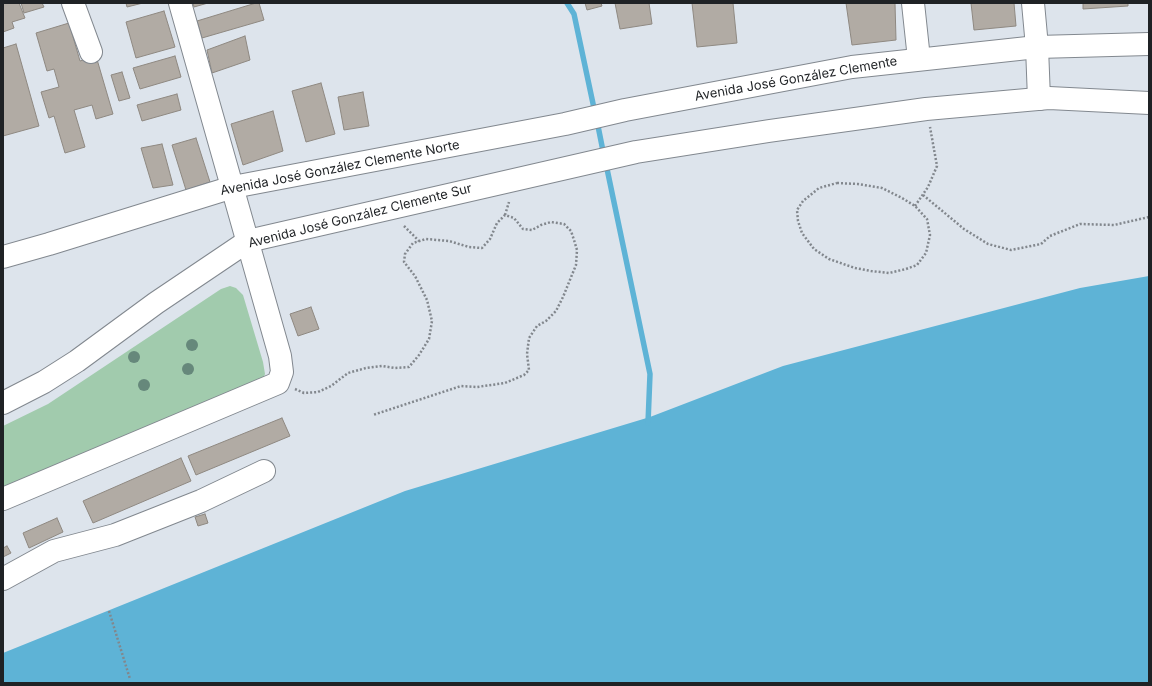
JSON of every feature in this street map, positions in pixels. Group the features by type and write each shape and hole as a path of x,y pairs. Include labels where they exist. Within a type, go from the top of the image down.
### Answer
{"main road":[{"path":"73,3 91,52"},
{"path":"3,499 278,383 282,372 280,356 180,3"},
{"path":"912,3 919,59"},
{"path":"1033,3 1037,47 1039,99"},
{"name":"Avenida José González Clemente","path":"565,124 625,110 852,67 1037,47 1149,44"},
{"path":"926,109 1049,98 1149,103"},
{"name":"Avenida José González Clemente Sur","path":"3,403 44,382 77,361 156,303 248,241 636,152 769,131 926,109"},
{"name":"Avenida José González Clemente Norte","path":"3,257 57,242 233,187 565,124"},
{"path":"3,579 54,551 115,535 201,501 264,471"}],"path":[{"path":"915,206 928,188 937,166 926,109"},
{"path":"838,183 858,184 882,188 915,206 927,219 930,235 926,253 917,265 889,273 855,268 829,259 814,249 802,233 798,221 797,210 803,201 819,188 838,183"},
{"path":"923,195 964,229 988,244 1012,250 1041,244 1050,236 1080,224 1114,225 1149,217"},
{"path":"278,383 304,393 318,392 330,386 348,373 382,366 395,368 409,367 429,339 432,321 427,300 415,276 404,262 405,254 413,243 426,239 449,241 468,247 482,248 490,239 497,223 505,215 514,218 523,229 532,230 551,222 564,224 571,231 577,250 576,265 556,311 546,321 537,326 529,338 527,354 529,370 524,375 505,383 477,387 461,386 373,415"},
{"path":"109,611 130,679"}],"green space":[{"path":"230,286 236,288 243,295 263,362 265,374 262,382 3,489 3,426 48,404 221,289"}],"water":[{"path":"1149,276 1149,683 3,683 3,653 405,491 650,417 783,366 1080,288"}],"building":[{"path":"3,3 19,3 25,18 12,22 14,28 3,32"},
{"path":"21,3 42,3 44,7 24,13"},
{"path":"126,3 143,3 127,7"},
{"path":"193,3 208,3 194,7"},
{"path":"259,3 264,20 202,38 197,21"},
{"path":"585,3 601,3 602,6 587,10"},
{"path":"615,3 649,3 652,24 620,29"},
{"path":"692,3 733,3 737,43 697,47"},
{"path":"846,3 895,3 896,40 852,45"},
{"path":"971,3 1014,3 1016,26 974,30"},
{"path":"1083,3 1128,3 1128,6 1083,9"},
{"path":"164,11 175,47 136,58 126,22"},
{"path":"69,23 80,61 96,56 113,114 96,119 92,105 74,110 85,147 65,153 54,116 49,118 41,92 59,87 54,69 47,71 36,33"},
{"path":"245,36 250,60 212,73 207,50"},
{"path":"16,44 39,126 3,136 3,48"},
{"path":"175,56 181,77 140,89 133,68"},
{"path":"122,72 130,98 119,101 111,75"},
{"path":"321,83 335,134 306,142 292,91"},
{"path":"363,92 369,126 344,130 338,97"},
{"path":"177,94 181,110 142,121 137,105"},
{"path":"273,111 283,151 243,165 231,124"},
{"path":"196,138 210,182 186,190 172,145"},
{"path":"162,144 173,185 153,188 141,148"},
{"path":"311,307 319,329 298,336 290,314"},
{"path":"282,418 290,436 196,475 188,456"},
{"path":"181,458 191,481 93,523 83,501"},
{"path":"205,514 208,523 198,526 195,517"},
{"path":"57,518 63,532 29,548 23,533"},
{"path":"7,546 11,553 3,557 3,548"}],"waterway":[{"path":"567,3 574,14 595,113"},
{"path":"597,121 604,156"},
{"path":"606,164 650,374 648,423"}]}
